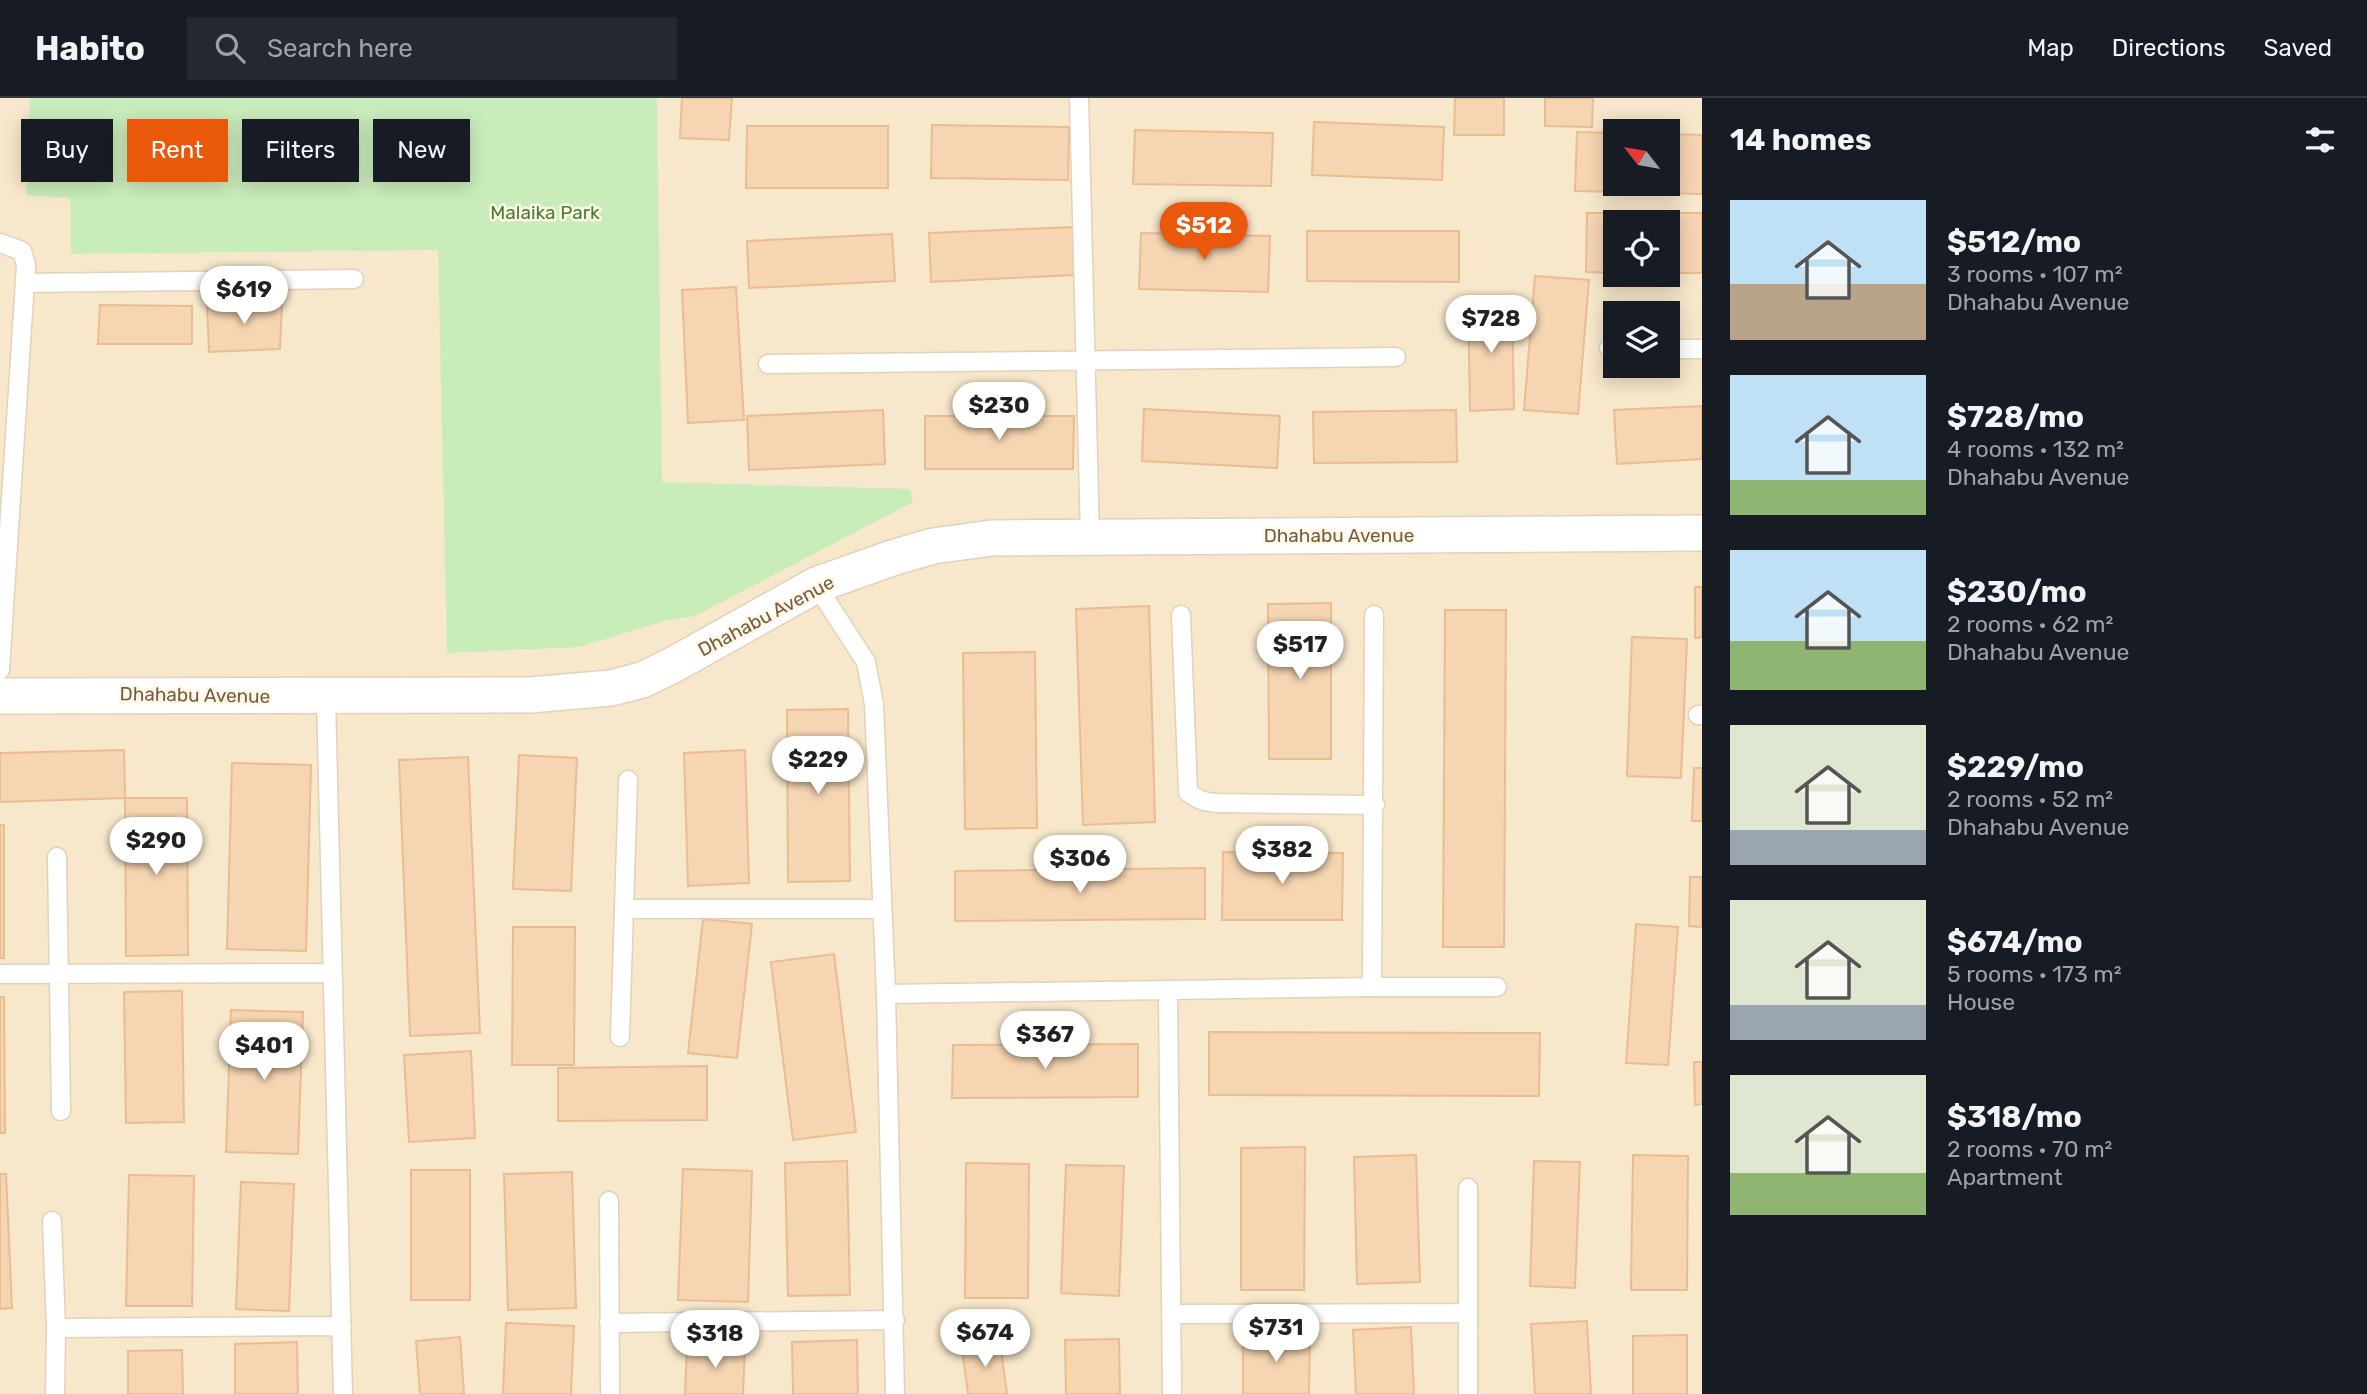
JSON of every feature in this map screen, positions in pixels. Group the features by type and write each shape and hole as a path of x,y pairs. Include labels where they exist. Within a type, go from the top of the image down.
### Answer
{"street":[{"name":"Dhahabu Avenue","path":"0,696 530,695 611,688 642,680 673,665 816,585 892,558 933,547 992,538 1702,533"}],"lane":[{"path":"1079,98 1090,537"},
{"path":"0,243 22,251 26,265 0,670"},
{"path":"24,283 354,279"},
{"path":"1680,349 1702,349"},
{"path":"768,364 1396,357"},
{"path":"816,585 866,662 874,704 886,994 895,1394"},
{"path":"1181,615 1188,792 1194,798 1217,803 1375,805"},
{"path":"1372,986 1374,615"},
{"path":"326,697 343,1394"},
{"path":"620,1037 628,780"},
{"path":"57,856 61,1111"},
{"path":"624,909 882,909"},
{"path":"0,974 333,973"},
{"path":"886,994 1372,986 1497,987"},
{"path":"1168,991 1172,1394"},
{"path":"1468,1188 1468,1394"},
{"path":"609,1201 610,1394"},
{"path":"52,1221 56,1328 55,1394"},
{"path":"1171,1314 1468,1313"},
{"path":"609,1323 895,1320"},
{"path":"56,1328 342,1326"}],"shaded area":[{"path":"0,98 1702,98 1702,1394 0,1394"}],"green space":[{"name":"Malaika Park","path":"30,98 657,98 662,482 910,489 913,502 695,616 664,621 580,647 447,653 438,250 71,254 70,198 26,195 27,182 113,182 113,119 29,119"}],"building":[{"path":"682,98 732,98 729,140 680,138"},
{"path":"1455,98 1504,98 1504,135 1454,135"},
{"path":"1545,98 1593,98 1592,127 1545,126"},
{"path":"1314,122 1444,127 1442,180 1312,175"},
{"path":"932,125 1069,127 1068,180 931,178"},
{"path":"747,126 888,126 888,188 746,188"},
{"path":"1135,130 1273,133 1271,186 1133,184"},
{"path":"1577,132 1603,133 1603,192 1575,191"},
{"path":"1680,134 1702,135 1702,194 1680,193"},
{"path":"1587,213 1603,213 1603,273 1586,272"},
{"path":"1680,213 1702,213 1702,273 1680,273"},
{"path":"1073,227 1075,275 931,282 929,233"},
{"path":"1307,231 1459,231 1459,282 1307,281"},
{"path":"1141,233 1270,236 1268,292 1139,289"},
{"path":"892,234 895,281 749,288 747,241"},
{"path":"1535,276 1589,280 1578,414 1524,410"},
{"path":"736,287 744,420 688,423 682,290"},
{"path":"1512,299 1514,409 1470,411 1468,300"},
{"path":"282,301 280,349 209,352 207,303"},
{"path":"100,305 192,306 192,344 98,344"},
{"path":"1702,406 1702,459 1617,464 1614,410"},
{"path":"1144,409 1280,416 1277,468 1142,461"},
{"path":"883,410 885,464 749,470 747,416"},
{"path":"1456,410 1457,462 1314,463 1313,412"},
{"path":"925,416 1074,416 1073,469 925,469"},
{"path":"1695,587 1702,587 1702,637 1695,638"},
{"path":"1331,603 1331,759 1269,759 1268,604"},
{"path":"1149,606 1155,822 1083,825 1076,609"},
{"path":"1445,610 1506,610 1504,947 1443,947"},
{"path":"1632,637 1687,639 1681,778 1627,776"},
{"path":"1035,652 1037,828 965,829 963,653"},
{"path":"848,709 850,881 788,882 787,710"},
{"path":"124,750 125,798 0,802 0,753"},
{"path":"745,750 749,883 688,886 684,753"},
{"path":"519,755 577,758 571,891 513,889"},
{"path":"468,757 480,1033 410,1036 399,760"},
{"path":"232,763 311,765 306,951 227,949"},
{"path":"1694,768 1702,768 1702,821 1692,821"},
{"path":"125,798 187,798 188,955 126,956"},
{"path":"0,825 4,825 4,958 0,958"},
{"path":"1223,852 1343,853 1342,920 1222,920"},
{"path":"1205,868 1205,919 955,921 955,871"},
{"path":"1690,877 1702,877 1702,927 1689,926"},
{"path":"703,919 752,924 737,1058 688,1053"},
{"path":"1636,924 1678,927 1668,1065 1626,1063"},
{"path":"513,927 575,927 574,1065 512,1065"},
{"path":"834,954 856,1132 793,1140 771,962"},
{"path":"182,991 184,1122 126,1123 124,992"},
{"path":"0,997 4,997 5,1133 0,1133"},
{"path":"231,1010 303,1012 298,1154 226,1152"},
{"path":"1209,1032 1540,1033 1539,1096 1209,1095"},
{"path":"1138,1044 1138,1097 952,1098 953,1045"},
{"path":"471,1051 475,1138 409,1142 404,1055"},
{"path":"1694,1062 1702,1062 1702,1104 1695,1105"},
{"path":"707,1066 707,1120 558,1121 558,1068"},
{"path":"1305,1147 1304,1290 1241,1290 1241,1148"},
{"path":"1416,1155 1420,1282 1357,1284 1354,1157"},
{"path":"1633,1155 1688,1156 1687,1290 1631,1290"},
{"path":"847,1161 850,1295 788,1296 785,1163"},
{"path":"1534,1161 1580,1162 1575,1288 1530,1286"},
{"path":"966,1163 1029,1164 1028,1298 965,1298"},
{"path":"1066,1165 1124,1166 1119,1296 1061,1293"},
{"path":"683,1169 752,1171 748,1302 678,1300"},
{"path":"411,1170 470,1170 470,1300 411,1300"},
{"path":"572,1172 576,1308 508,1310 504,1174"},
{"path":"0,1174 6,1174 12,1308 0,1309"},
{"path":"129,1175 194,1176 192,1306 126,1306"},
{"path":"241,1182 294,1184 289,1311 236,1309"},
{"path":"1587,1321 1591,1394 1535,1394 1531,1324"},
{"path":"506,1323 574,1326 571,1394 503,1394"},
{"path":"1411,1327 1414,1394 1356,1394 1353,1330"},
{"path":"1243,1335 1310,1335 1309,1394 1243,1394"},
{"path":"1687,1335 1687,1394 1633,1394 1633,1336"},
{"path":"460,1337 464,1394 420,1394 416,1341"},
{"path":"1119,1339 1120,1394 1066,1394 1065,1340"},
{"path":"857,1340 858,1394 793,1394 792,1342"},
{"path":"297,1342 298,1394 235,1394 235,1344"},
{"path":"1000,1342 1007,1394 968,1394 962,1348"},
{"path":"687,1345 745,1347 743,1394 685,1394"},
{"path":"182,1350 183,1394 128,1394 128,1351"}]}
